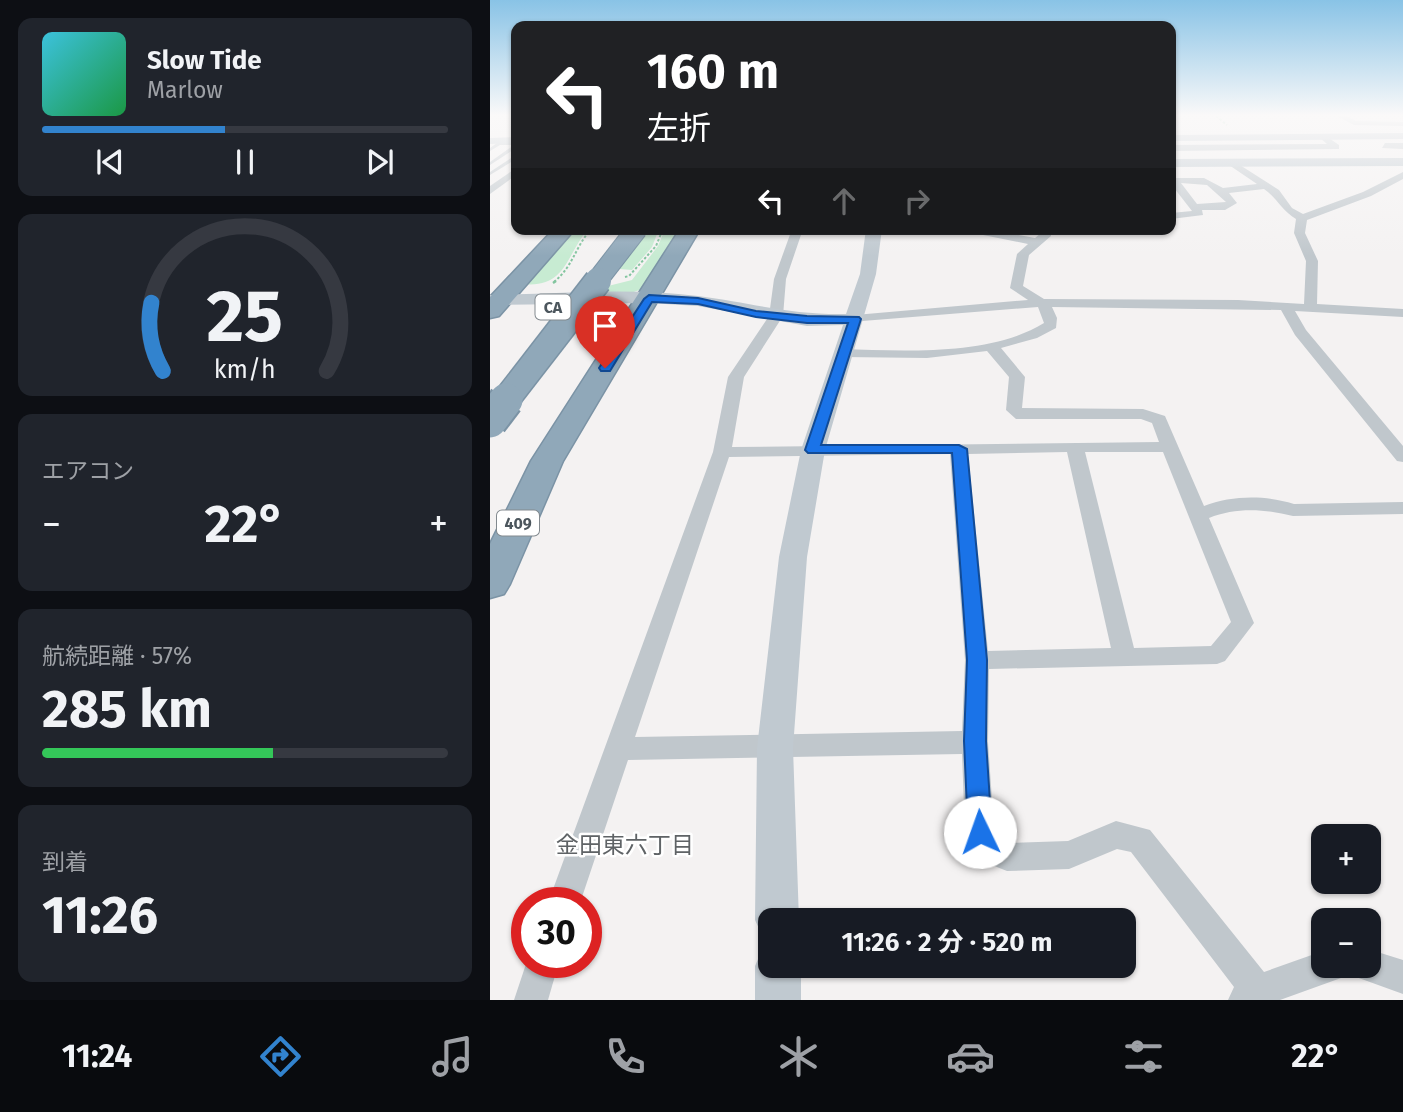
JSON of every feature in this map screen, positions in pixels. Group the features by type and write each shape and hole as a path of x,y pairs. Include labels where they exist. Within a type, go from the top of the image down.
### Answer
{"highway":[{"path":"498,301 559,235"},
{"name":"CA","path":"490,385 610,235"},
{"name":"CA","path":"490,421 632,235"},
{"name":"409","path":"490,584 547,461 686,235"},
{"path":"490,536 547,461"}],"street":[{"path":"1176,163 1251,163"},
{"path":"1232,163 1275,192 1289,210 1302,218"},
{"path":"490,191 511,175"},
{"path":"1310,307 1311,253 1299,236 1298,225 1302,218 1367,194 1403,176"},
{"path":"1176,181 1214,182 1233,203 1225,207 1194,207"},
{"path":"1176,185 1199,213 1176,216"},
{"path":"1221,191 1266,186"},
{"path":"570,887 722,452 736,377 776,316 780,279 796,235"},
{"path":"777,908 775,748 793,557 813,450 868,274 873,235"},
{"path":"999,235 1035,242"},
{"path":"842,352 913,356 991,346 1042,332 1051,325 1051,316 1042,303 1016,288 1023,254 1046,235"},
{"path":"498,301 698,301 807,320 855,319 1042,303 1285,306 1403,313"},
{"path":"1285,306 1300,332 1403,457"},
{"path":"977,660 1217,655 1243,623 1159,421 1143,414 1022,415 1014,410 1017,377 991,346"},
{"path":"1075,447 1125,658"},
{"path":"722,452 1170,447"},
{"path":"959,449 977,660 975,741 980,832 989,850 1007,857 1069,855 1116,835 1140,840 1252,995 1311,973"},
{"path":"1198,515 1226,504 1278,505 1293,510 1403,508"},
{"path":"617,749 775,748 975,741"},
{"path":"1381,969 1403,977"},
{"path":"531,1000 539,978"},
{"path":"778,978 778,1000"}],"lane":[{"path":"490,174 507,163"}],"path":[{"path":"498,301 557,282 568,270 579,243 586,235"}],"green space":[{"path":"567,235 584,235 556,276 537,284 522,284"},
{"path":"642,235 657,235 652,247 632,270 619,269"},
{"path":"663,235 678,235 642,289 631,293 601,293 608,286 632,280 658,246"}],"district":[{"name":"金田東六丁目","path":"625,845"}],"route":[{"path":"605,368 649,299 698,301 756,314 807,320 855,319 842,352 813,450 959,449 977,660 975,741 980,832"}]}
